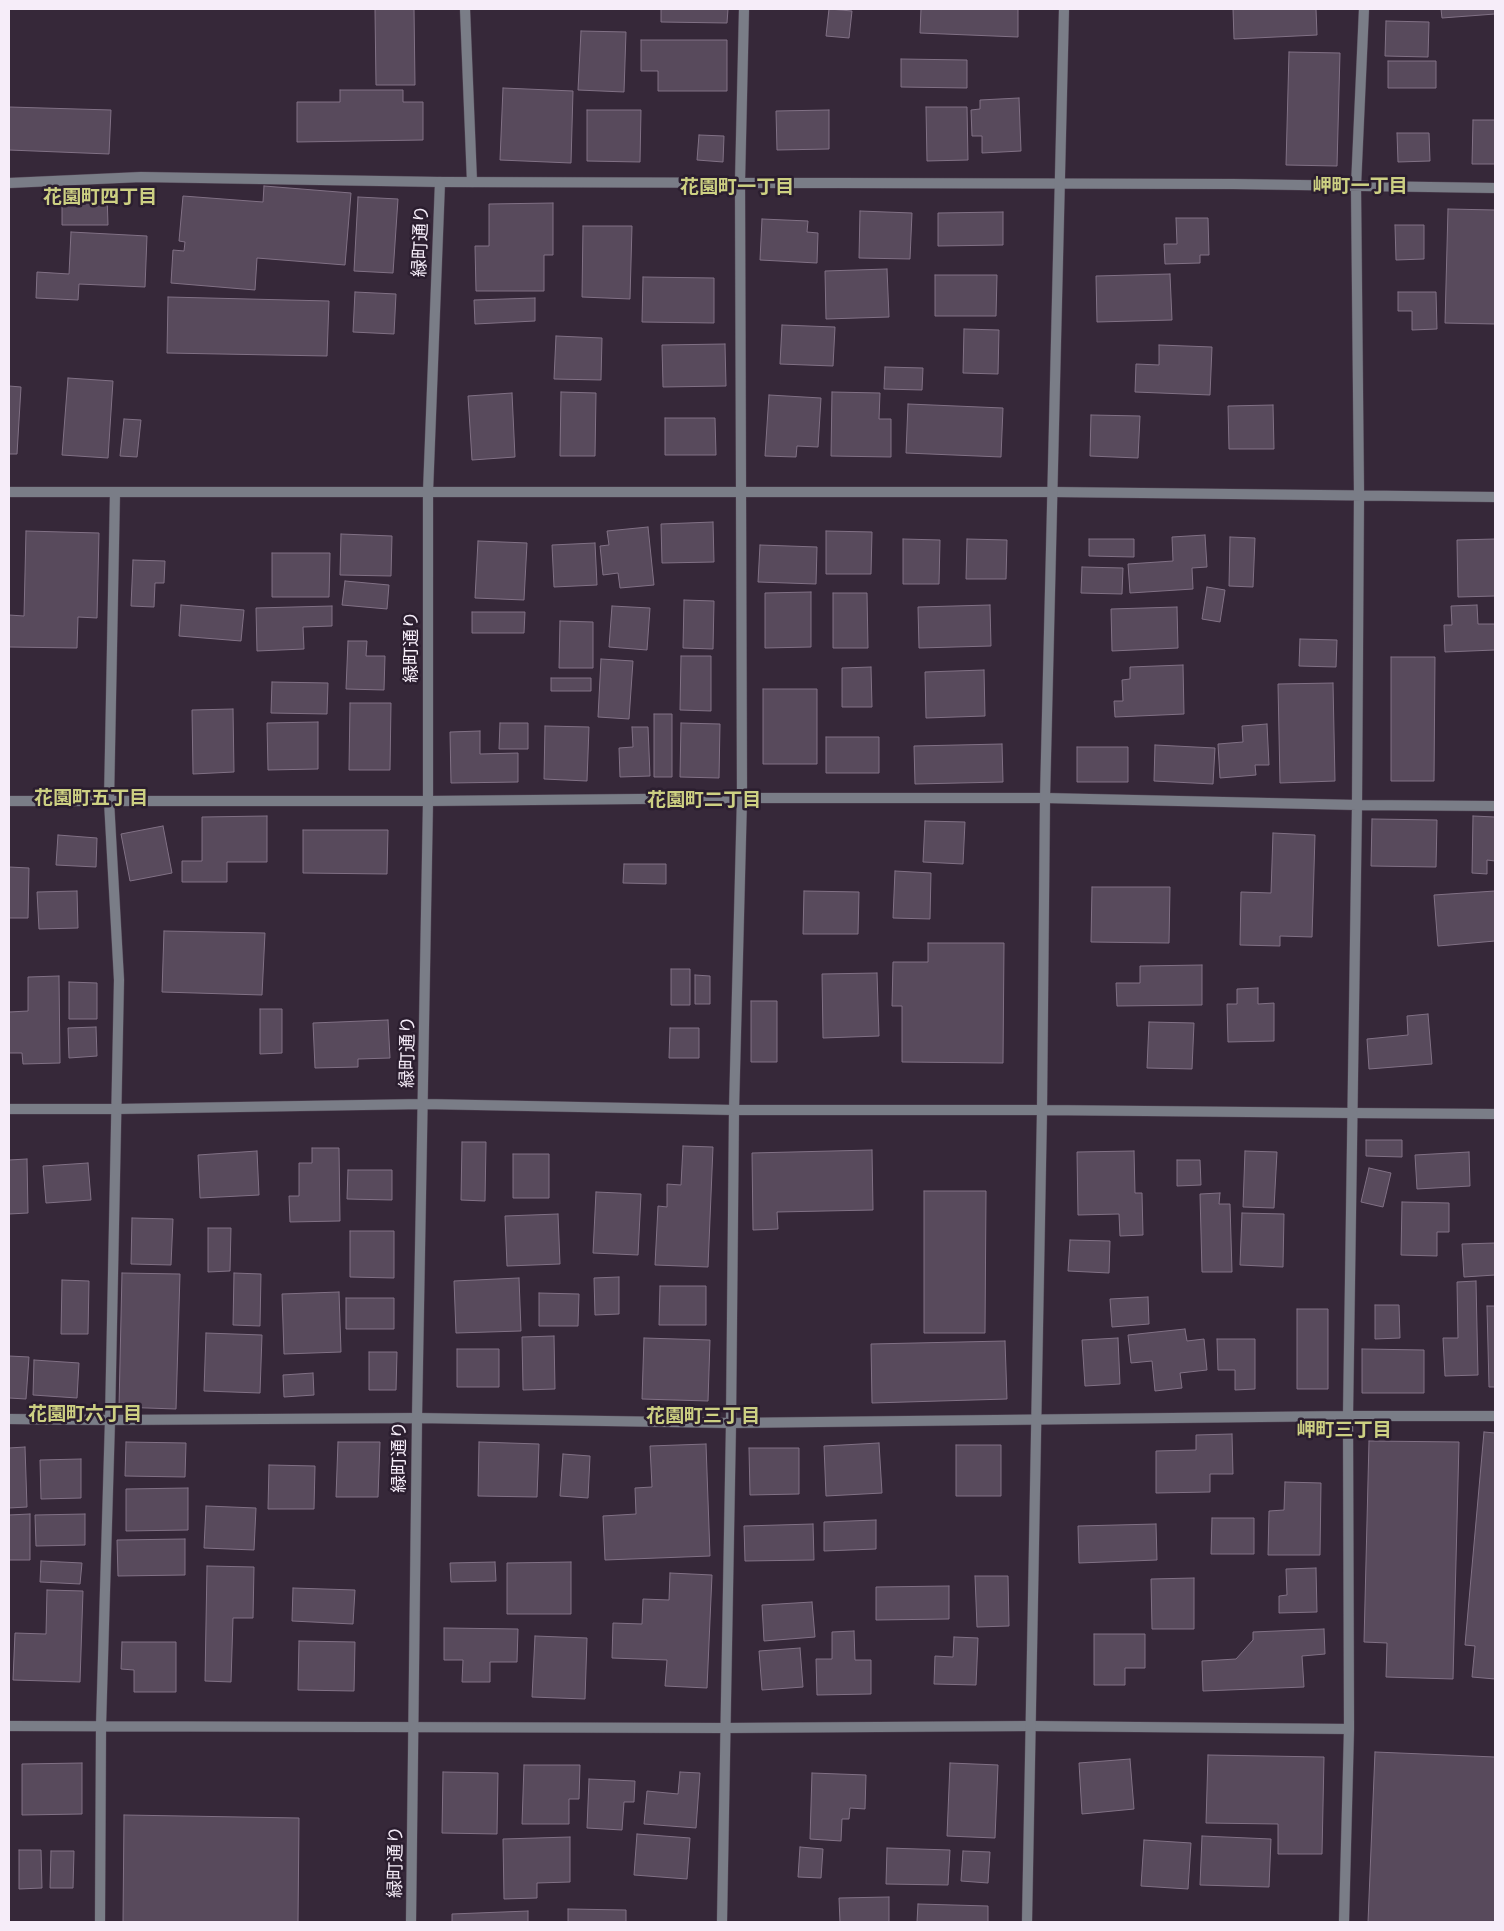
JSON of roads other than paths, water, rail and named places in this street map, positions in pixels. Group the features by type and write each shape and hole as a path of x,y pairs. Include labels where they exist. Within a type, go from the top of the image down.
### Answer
{"street":[{"path":"465,9 472,182"},
{"path":"722,1922 731,1423 734,1110 742,798 740,182 744,9"},
{"path":"1027,1922 1042,1110 1045,798 1054,492 1064,9"},
{"path":"1344,1922 1349,1729 1348,1416 1357,805 1359,494 1356,186 1364,9"},
{"path":"9,183 141,177 440,182 1061,183 1495,188"},
{"name":"緑町通り","path":"411,1922 417,1418 428,801 428,492 440,182"},
{"path":"9,492 1054,492 1495,497"},
{"path":"100,1922 101,1726 110,1420 119,980 110,801 115,492"},
{"path":"9,802 1045,798 1495,806"},
{"path":"9,1109 116,1110 424,1104 734,1110 1042,1110 1495,1114"},
{"path":"9,1419 417,1418 731,1423 1495,1416"},
{"path":"9,1726 724,1728 1031,1726 1349,1729"}],"district":[{"name":"岬町一丁目","path":"1360,186"},
{"name":"花園町一丁目","path":"737,187"},
{"name":"花園町四丁目","path":"100,197"},
{"name":"花園町五丁目","path":"91,798"},
{"name":"花園町二丁目","path":"704,800"},
{"name":"花園町六丁目","path":"85,1414"},
{"name":"花園町三丁目","path":"703,1416"},
{"name":"岬町三丁目","path":"1344,1430"}]}
